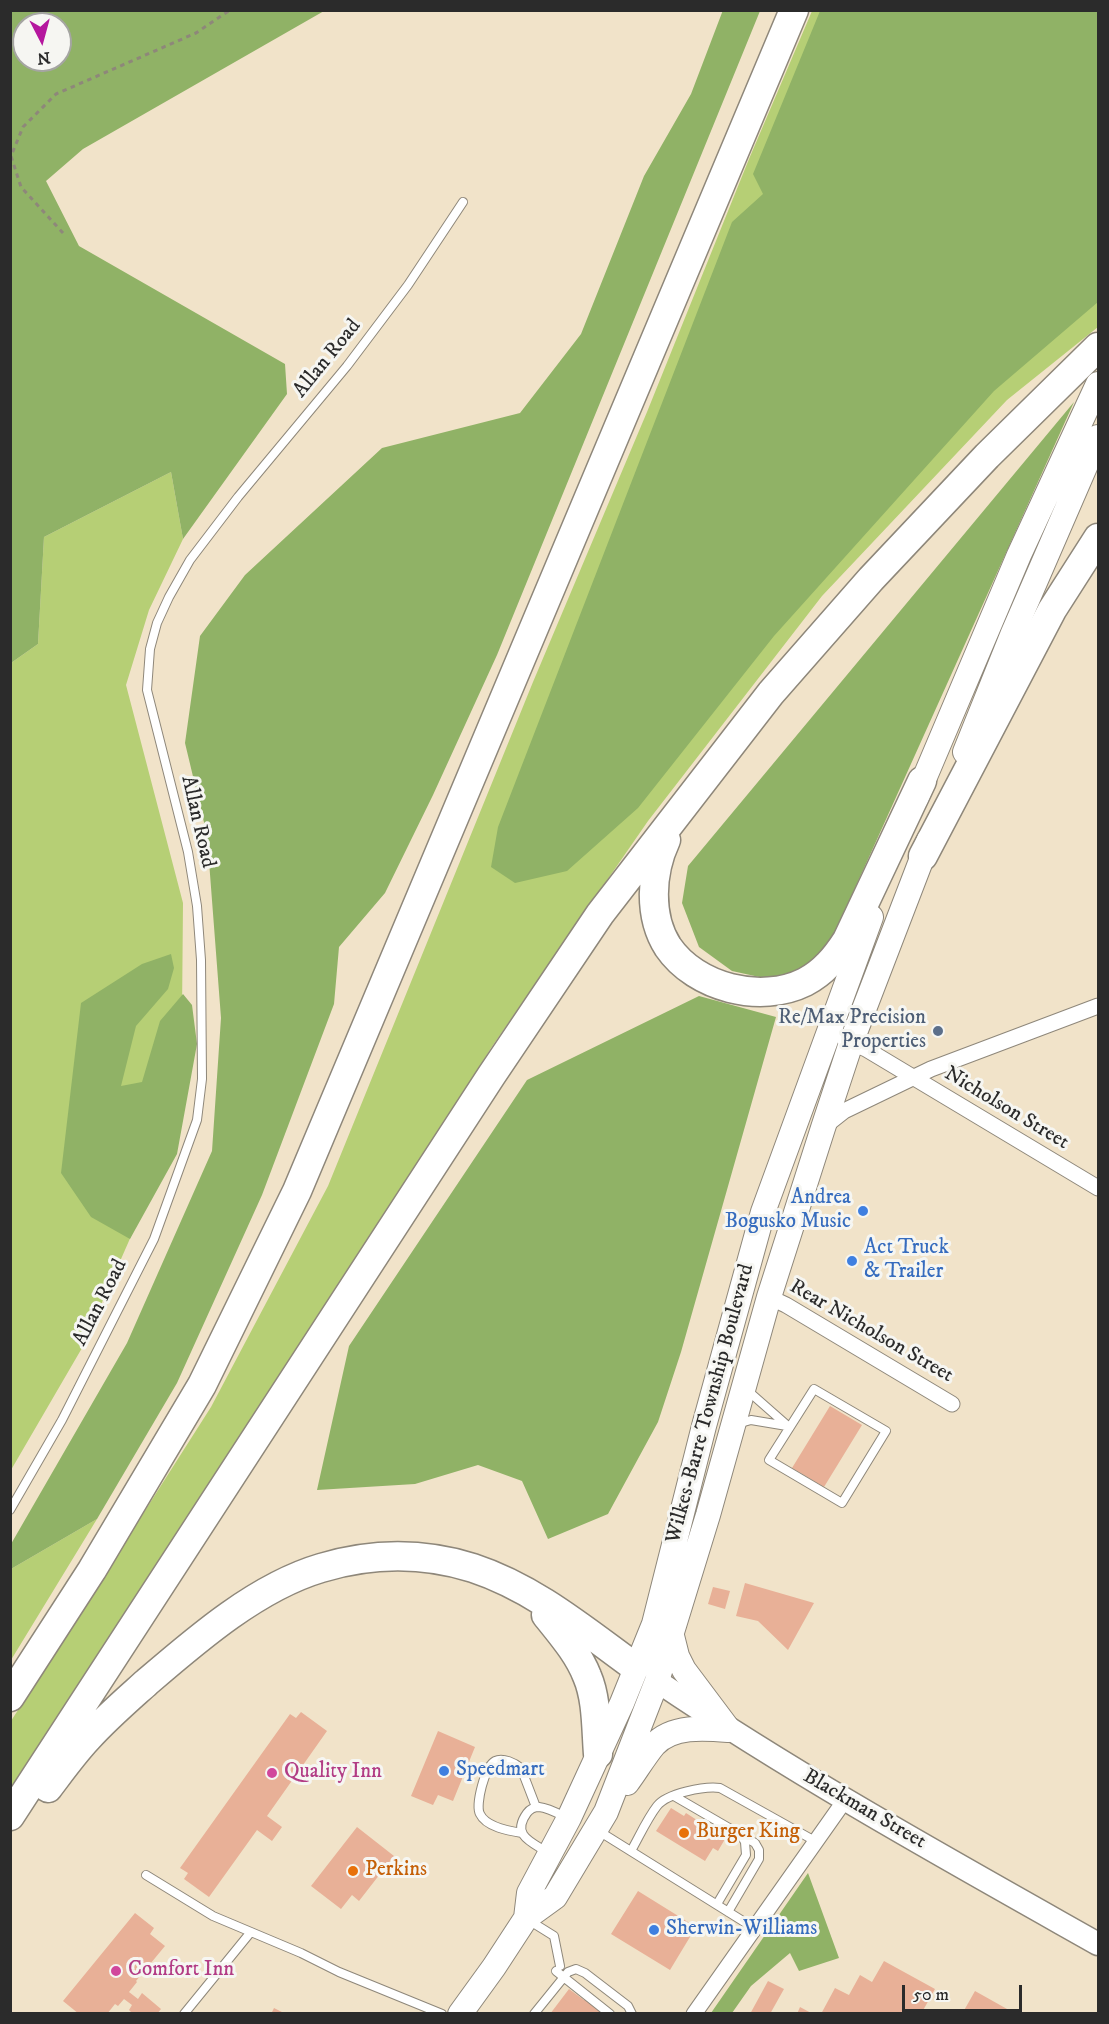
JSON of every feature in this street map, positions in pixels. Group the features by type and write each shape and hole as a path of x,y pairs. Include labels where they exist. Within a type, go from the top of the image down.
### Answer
{"highway":[{"path":"10,1697 92,1570 202,1385 297,1191 794,10"},
{"path":"10,1815 498,1066 600,914 771,693 871,579 987,456 1098,347"},
{"path":"923,856 1052,610 1098,538"},
{"path":"696,789 664,842 657,864 654,891 656,917 661,932 669,948 682,962 711,981 729,988 766,992 805,982 836,957 847,940 922,781"},
{"path":"10,1834 88,1738 189,1646 264,1594 320,1568 360,1558 401,1555 472,1568 528,1592 646,1674"},
{"path":"528,1592 577,1656 588,1678 598,1754"}],"main road":[{"name":"Wilkes-Barre Township Boulevard","path":"460,2013 526,1918 555,1897 601,1821 646,1674 654,1624 704,1426 763,1212 922,781 1019,555 1098,384"},
{"name":"Wilkes-Barre Township Boulevard","path":"526,1918 529,1893 568,1818 622,1703 646,1674 671,1632 708,1515 769,1297 851,1043 1013,633 1098,437"},
{"path":"671,1632 677,1656 684,1670 729,1730"},
{"name":"Blackman Street","path":"646,1674 729,1730 845,1800 1098,1944"},
{"path":"601,1821 656,1743 671,1734 688,1730 729,1730"}],"street":[{"path":"823,1128 844,1111 931,1070 1098,1005"},
{"name":"Nicholson Street","path":"828,1032 866,1049 1098,1188"},
{"name":"Rear Nicholson Street","path":"769,1297 952,1404"},
{"path":"694,2013 845,1800"}],"lane":[{"name":"Allan Road","path":"10,1509 62,1420 154,1239 197,1120 202,1079 201,960 188,852 147,690 150,650 157,623 190,560 238,497 347,366 408,285 463,202"},
{"path":"744,1386 789,1427"},
{"path":"814,1389 886,1431 842,1503 769,1460 789,1427 814,1389"},
{"path":"733,1426 751,1420 789,1427"},
{"path":"522,1833 505,1830 485,1821 480,1814 478,1799 490,1765 504,1760 521,1768 536,1807"},
{"path":"631,1851 658,1804 674,1796 707,1786 720,1788 815,1841"},
{"path":"674,1796 755,1843 759,1850 759,1858 728,1912"},
{"path":"550,1854 530,1842 522,1833 521,1823 528,1811 536,1807 568,1818"},
{"path":"601,1821 631,1851 754,1928"},
{"path":"717,1905 746,1855 745,1842 741,1835"},
{"path":"146,1875 213,1916 301,1953 339,1972 442,2013"},
{"path":"526,1918 554,1936 558,1969 563,1977 610,2013"},
{"path":"184,2013 250,1933"},
{"path":"534,2013 572,1969 580,1970 628,2006 632,2013"}],"path":[{"path":"63,232 21,187 11,156 23,127 56,94 195,33 230,10"}],"green space":[{"path":"11,10 324,11 83,149 46,181 79,246 285,364 287,394 183,539 171,472 44,537 38,644 11,663"},
{"path":"723,10 760,11 497,655 385,893 339,947 334,1004 262,1195 177,1383 97,1519 11,1569 11,1544 127,1343 212,1151 221,1018 207,835 185,743 200,636 245,575 382,448 520,413 581,334 644,176 691,94"},
{"path":"812,11 1098,11 1098,327 1007,400 822,596 648,821 491,1048 324,1321 11,1798 11,1721 211,1407 328,1186 533,682"},
{"path":"820,11 1098,11 1098,302 994,391 774,636 638,808 567,871 515,883 491,867 498,827 732,222 763,194 753,174"},
{"path":"1074,402 833,937 807,968 773,980 732,971 699,947 682,903 688,866"},
{"path":"171,472 183,539 149,610 126,685 183,903 182,1014 171,1145 82,1348 11,1470 11,663 38,644 44,537"},
{"path":"171,954 174,968 168,989 136,1026 121,1086 142,1082 160,1021 183,994 192,1005 197,1044 177,1154 130,1239 91,1217 61,1173 81,1003 142,964"},
{"path":"699,996 776,1017 681,1352 658,1422 608,1514 548,1539 522,1481 478,1465 415,1484 317,1490 349,1346 527,1080"},
{"path":"97,1519 11,1660 11,1569"},
{"path":"808,1873 839,1958 799,1971 790,1953 751,1986 732,2013 711,2013"}],"building":[{"path":"830,1406 862,1425 824,1487 792,1468"},
{"path":"745,1583 814,1603 788,1650 758,1621 736,1616"},
{"path":"713,1587 730,1591 725,1609 708,1604"},
{"name":"Quality Inn","path":"301,1712 327,1731 267,1816 282,1827 272,1841 257,1830 209,1897 184,1879 188,1873 180,1868 290,1714 296,1718"},
{"name":"Speedmart","path":"438,1731 475,1747 453,1801 438,1795 433,1805 411,1796"},
{"name":"Burger King","path":"671,1808 684,1816 686,1813 703,1824 700,1828 717,1838 719,1835 725,1839 718,1851 713,1848 705,1861 656,1831"},
{"name":"Perkins","path":"357,1827 394,1856 359,1901 352,1895 341,1909 311,1886"},
{"name":"Sherwin-Williams","path":"638,1891 696,1927 670,1970 611,1934"},
{"name":"Comfort Inn","path":"135,1913 154,1928 150,1934 165,1946 129,1992 138,1999 142,1993 161,2009 157,2014 133,2014 129,2010 132,2005 124,1999 118,2006 115,2004 107,2014 84,2014 82,2012 79,2014 63,2001"},
{"path":"884,1961 935,1989 921,2014 821,2014 835,1988 849,1995 860,1975 872,1982"},
{"path":"768,1981 784,1989 770,2014 750,2014"},
{"path":"569,1989 584,2000 587,1996 596,2003 594,2006 603,2014 550,2014"},
{"path":"975,1991 1016,2014 962,2014"},
{"path":"800,2007 813,2014 797,2014"},
{"path":"274,2008 286,2014 271,2014"}],"place":[{"name":"Re/Max Precision Properties","path":"938,1031"},
{"name":"Andrea Bogusko Music","path":"863,1211"},
{"name":"Act Truck & Trailer","path":"852,1261"},
{"name":"Speedmart","path":"444,1771"},
{"name":"Quality Inn","path":"272,1773"},
{"name":"Burger King","path":"684,1833"},
{"name":"Perkins","path":"353,1871"},
{"name":"Sherwin-Williams","path":"654,1930"},
{"name":"Comfort Inn","path":"116,1971"}]}
